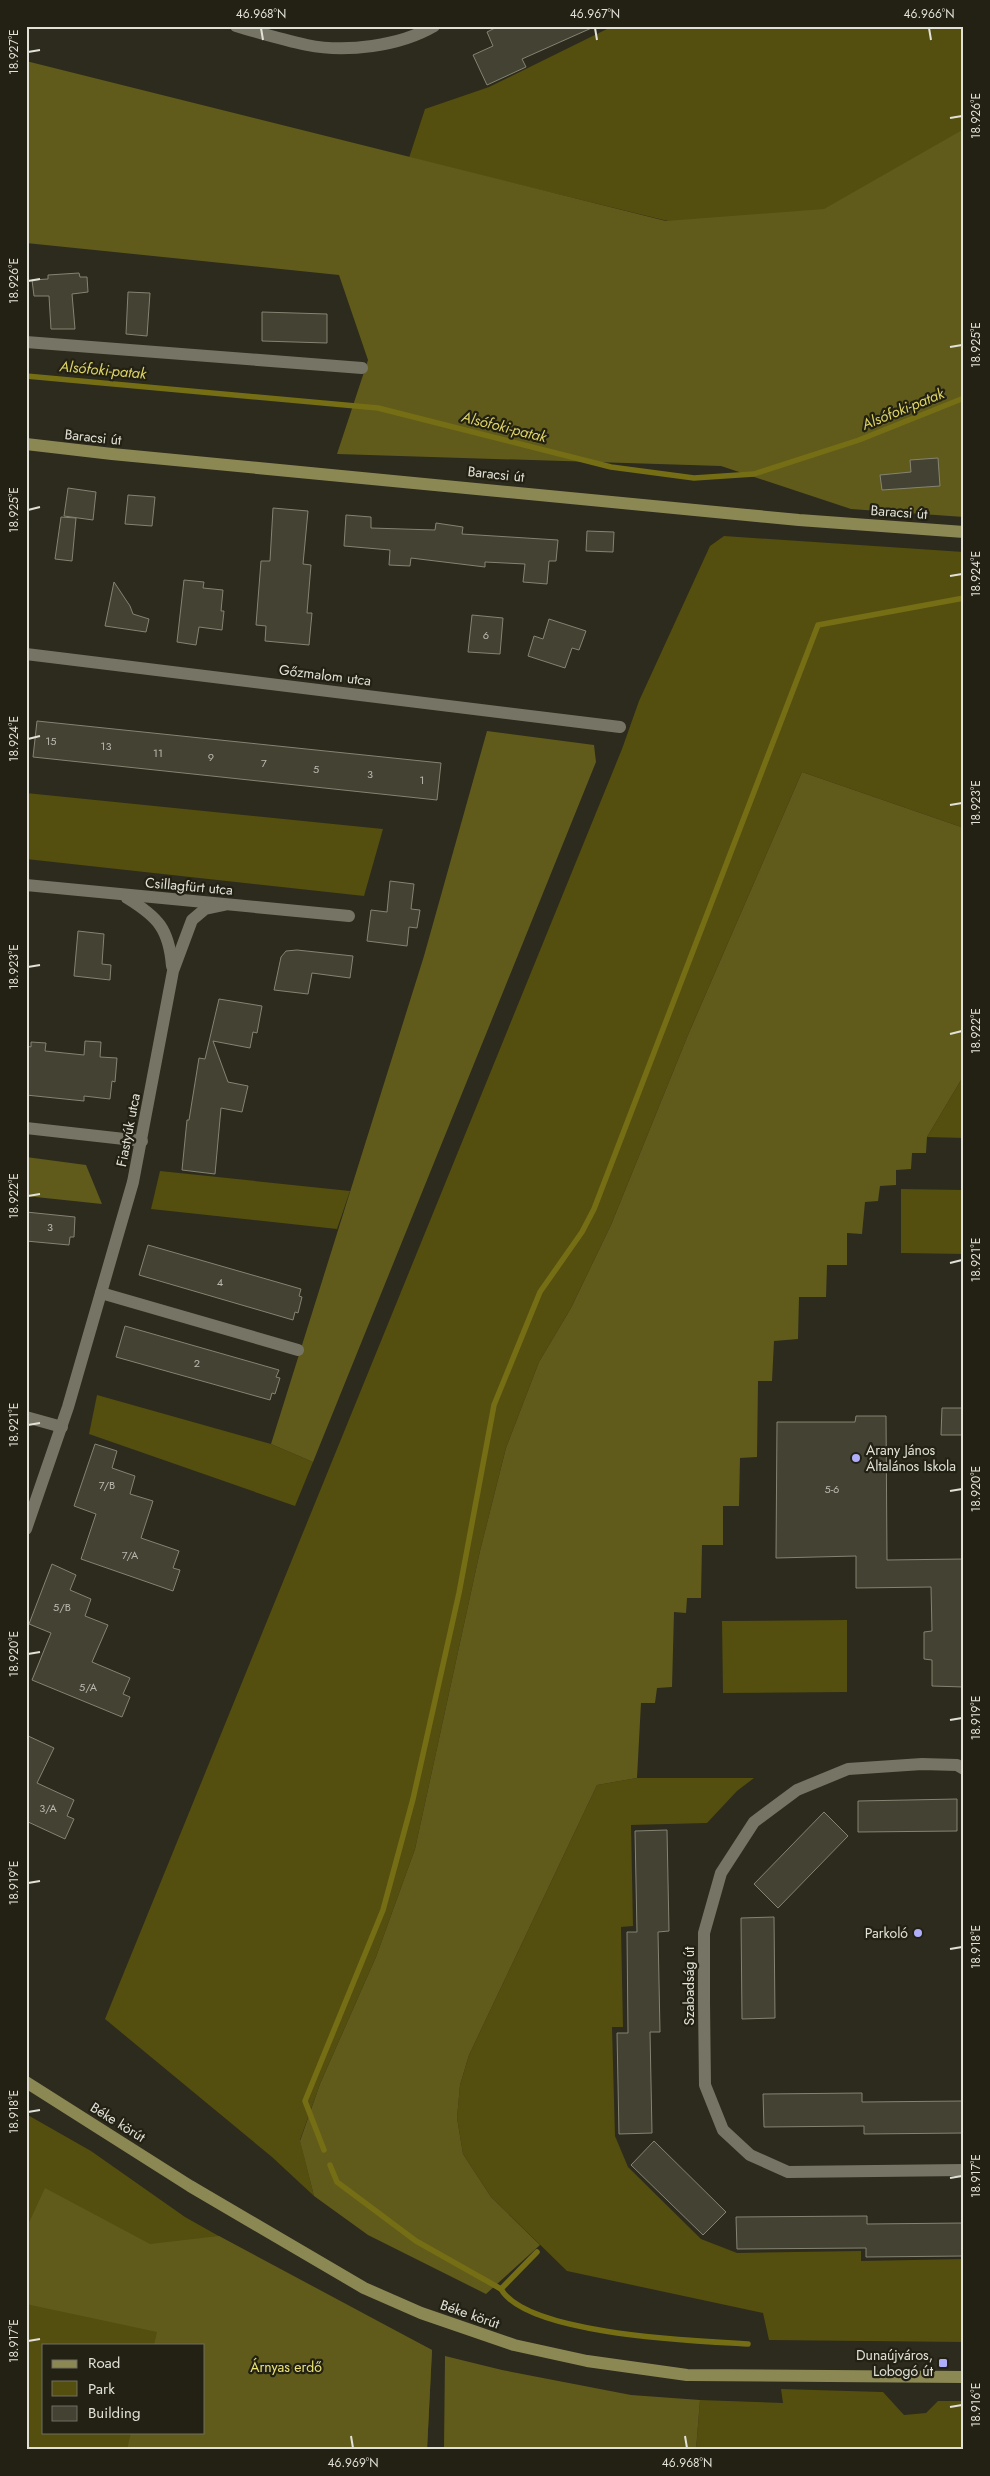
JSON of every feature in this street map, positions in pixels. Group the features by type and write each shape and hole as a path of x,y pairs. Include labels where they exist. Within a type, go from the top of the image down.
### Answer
{"street":[{"path":"241,27 307,45 328,48 379,44 423,33 434,26"},
{"path":"26,342 362,368"},
{"name":"Baracsi út","path":"26,444 112,454 799,520 964,532"},
{"name":"Gőzmalom utca","path":"26,654 620,727"},
{"name":"Csillagfürt utca","path":"26,885 349,916"},
{"name":"Fiastyúk utca","path":"123,895 149,911 161,924 170,944 173,971"},
{"name":"Fiastyúk utca","path":"26,1529 62,1428 133,1182 173,971 192,920 205,909 224,905"},
{"path":"26,1128 142,1141"},
{"path":"101,1293 298,1350"},
{"path":"26,1416 62,1428"},
{"name":"Szabadság út","path":"964,1769 957,1765 922,1764 848,1769 797,1790 754,1822 721,1873 704,1933 705,2085 723,2130 750,2155 788,2172 964,2170"},
{"name":"Béke körút","path":"26,2082 190,2186 364,2288 421,2313 514,2345 587,2361 686,2375 964,2377"}],"green space":[{"path":"613,26 964,26 964,184 832,261 409,158 425,109 489,87"},
{"path":"26,61 666,221 824,209 964,129 964,517 851,509 721,466 337,454 368,360 339,275 26,243"},
{"path":"724,536 964,552 964,828 802,772 688,1035 611,1225 571,1308 539,1362 506,1448 480,1551 415,1849 376,1957 320,2084 300,2140 314,2196 272,2157 105,2019 622,749 639,701 710,546"},
{"path":"487,731 594,745 596,762 313,1462 271,1444 424,956"},
{"path":"802,772 964,828 964,1075 927,1137 926,1153 912,1153 911,1169 896,1170 896,1185 880,1186 878,1201 865,1202 862,1234 847,1233 847,1265 827,1265 826,1297 799,1297 798,1339 774,1341 772,1381 758,1381 757,1457 740,1458 739,1506 723,1506 723,1545 702,1545 701,1598 687,1598 686,1613 674,1612 672,1687 657,1688 655,1703 641,1703 637,1778 597,1785 469,2055 460,2085 457,2118 463,2154 491,2197 540,2245 486,2294 368,2235 314,2196 300,2141 320,2084 376,1957 415,1849 480,1551 506,1448 539,1362 571,1308 611,1225 688,1035"},
{"path":"26,793 383,829 364,896 26,859"},
{"path":"964,1075 964,1138 927,1137"},
{"path":"26,1157 86,1165 102,1204 26,1196"},
{"path":"160,1171 350,1191 337,1229 151,1209"},
{"path":"901,1189 964,1190 964,1254 901,1253"},
{"path":"97,1395 271,1444 313,1462 295,1506 89,1434"},
{"path":"847,1620 847,1692 723,1693 722,1621"},
{"path":"637,1778 754,1778 737,1791 707,1823 631,1825 633,1926 621,1927 623,2027 612,2027 615,2136 628,2167 701,2239 737,2253 861,2251 861,2261 964,2259 964,2342 769,2340 763,2313 567,2271 491,2197 463,2154 457,2118 460,2085 469,2055 597,1785"},
{"name":"Árnyas erdő","path":"26,2114 91,2151 185,2217 295,2279 432,2350 427,2450 26,2450"},
{"name":"Árnyas erdő","path":"45,2188 150,2244 219,2236 432,2350 427,2450 127,2450 131,2434 205,2434 205,2344 154,2344 157,2332 26,2304 26,2229"},
{"path":"445,2356 502,2370 631,2395 700,2400 696,2450 444,2450"},
{"path":"781,2389 883,2392 904,2415 926,2413 938,2401 964,2401 964,2450 696,2450 700,2400 783,2403"}],"building":[{"path":"499,26 596,26 522,59 526,67 487,85 473,55 493,46 487,32"},
{"path":"79,273 80,277 87,277 88,292 72,294 75,329 51,329 49,296 34,296 32,280 48,279 48,275"},
{"path":"128,292 150,293 147,336 126,334"},
{"path":"262,312 327,314 327,343 262,341"},
{"path":"938,458 940,486 882,490 880,475 911,472 910,460"},
{"path":"68,488 96,492 93,520 64,516"},
{"path":"128,495 155,497 152,526 125,524"},
{"path":"273,508 308,511 303,564 311,565 307,613 312,613 309,645 265,641 266,626 256,625 261,561 270,561"},
{"path":"346,515 371,517 371,528 435,530 436,523 463,527 462,534 558,540 556,561 549,561 547,584 523,582 525,564 485,562 485,567 411,558 410,566 389,565 390,550 344,546"},
{"path":"61,517 76,518 72,561 55,559"},
{"path":"587,531 614,532 613,552 586,551"},
{"path":"184,580 204,582 203,588 223,590 221,611 224,611 222,630 199,627 196,645 177,642"},
{"path":"114,582 130,606 133,614 149,619 146,632 105,626"},
{"path":"472,615 503,618 500,654 468,652"},
{"path":"549,619 586,631 579,650 572,648 565,668 528,656 534,636 543,639"},
{"path":"37,721 441,763 437,800 33,757"},
{"path":"390,881 414,884 411,909 420,910 417,928 409,927 407,946 367,941 371,910 387,912"},
{"path":"78,931 104,934 102,964 111,965 110,980 74,976"},
{"path":"297,950 353,956 350,978 312,973 308,994 274,990 281,957 286,951"},
{"path":"219,999 262,1006 257,1033 253,1032 250,1048 213,1041 228,1082 248,1086 242,1112 221,1108 215,1174 182,1170 187,1120 189,1120 199,1058 205,1059"},
{"path":"85,1041 101,1042 100,1057 117,1058 115,1082 112,1081 110,1099 84,1096 84,1101 26,1095 26,1046 31,1047 31,1042 46,1043 45,1051 84,1055"},
{"path":"26,1212 75,1217 74,1237 70,1237 69,1245 26,1241"},
{"path":"148,1245 301,1289 299,1296 302,1297 298,1313 295,1312 293,1320 139,1275"},
{"path":"125,1326 279,1370 276,1377 280,1378 275,1394 272,1393 270,1400 116,1357"},
{"name":"Arany János Általános Iskola","path":"942,1408 964,1408 964,1435 941,1435"},
{"name":"Arany János Általános Iskola","path":"856,1416 886,1416 887,1560 964,1559 964,1687 932,1686 932,1660 924,1659 924,1632 932,1631 931,1587 856,1588 856,1556 776,1558 777,1422 855,1422"},
{"path":"95,1444 117,1451 112,1468 135,1476 130,1494 153,1501 141,1538 179,1551 173,1568 180,1570 173,1591 81,1559 96,1514 74,1506"},
{"path":"52,1564 76,1575 70,1590 91,1599 85,1616 108,1625 92,1662 130,1678 123,1694 130,1697 122,1717 32,1680 51,1633 29,1624"},
{"path":"26,1735 54,1748 37,1783 74,1800 67,1816 74,1819 65,1839 26,1821"},
{"path":"957,1799 957,1831 858,1832 858,1801"},
{"path":"824,1812 848,1836 778,1908 754,1884"},
{"path":"667,1830 669,1931 658,1932 660,2032 650,2032 652,2133 619,2134 617,2033 628,2033 627,1932 637,1932 635,1831"},
{"path":"774,1917 775,2018 742,2019 741,1918"},
{"path":"862,2093 862,2102 964,2101 964,2133 864,2134 864,2126 764,2127 763,2094"},
{"path":"654,2141 726,2212 703,2235 631,2165"},
{"path":"867,2216 867,2224 964,2223 964,2256 866,2257 866,2248 737,2249 736,2217"}],"waterway":[{"name":"Alsófoki-patak","path":"26,376 378,408 611,467 694,478 754,474 859,440 964,398"},
{"path":"324,2150 305,2101 383,1910 413,1799 459,1593 494,1405 540,1292 582,1232 594,1209 818,625 964,598"},
{"path":"330,2165 337,2182 416,2241 501,2289 517,2304 543,2317 615,2333 692,2341 748,2344"},
{"path":"501,2289 537,2252"}],"place":[{"name":"Arany János Általános Iskola","path":"856,1458"},
{"name":"Parkoló","path":"918,1933"},
{"name":"Dunaújváros, Lobogó út","path":"943,2363"}]}
